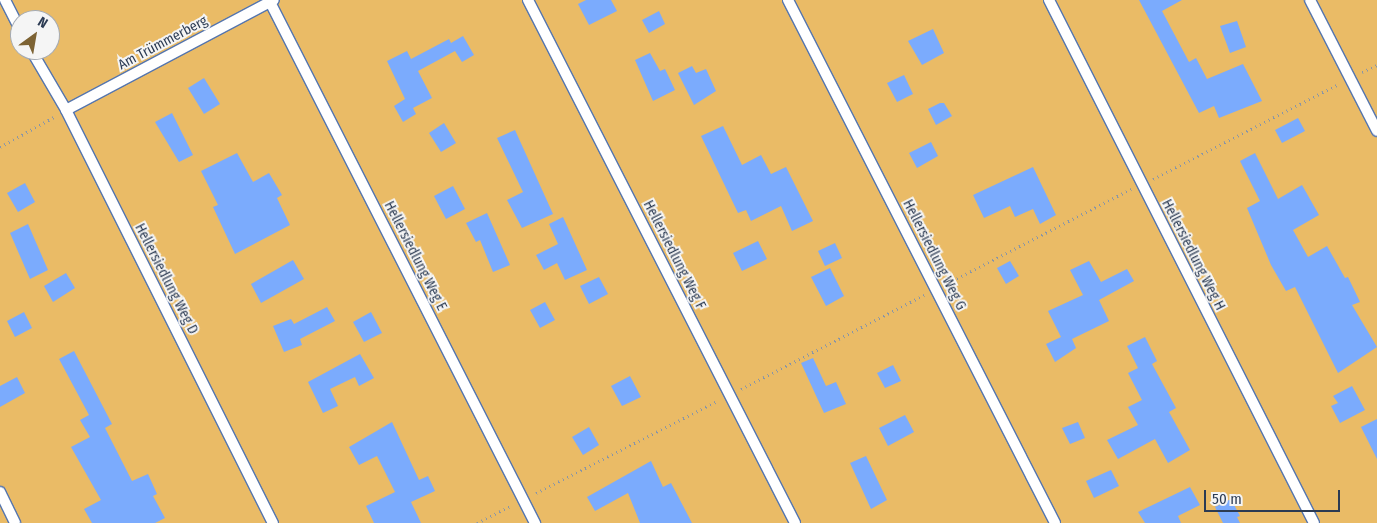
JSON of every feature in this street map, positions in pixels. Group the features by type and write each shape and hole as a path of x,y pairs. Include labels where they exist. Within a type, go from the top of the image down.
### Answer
{"lane":[{"name":"Hellersiedlung Weg F","path":"528,0 795,523"},
{"name":"Hellersiedlung Weg G","path":"788,0 1055,523"},
{"name":"Hellersiedlung Weg H","path":"1049,0 1314,523"},
{"path":"1310,0 1377,131"},
{"name":"Am Trümmerberg","path":"66,110 272,1"},
{"name":"Hellersiedlung Weg E","path":"272,1 535,523"},
{"name":"Hellersiedlung Weg D","path":"37,60 66,110 273,523"},
{"path":"0,492 15,523"}],"path":[{"path":"0,147 66,110"}],"shaded area":[{"path":"0,0 1377,0 1377,523 0,523"}],"building":[{"path":"586,0 611,0 617,11 589,25 578,4"},
{"path":"1139,0 1182,0 1162,11 1189,62 1196,58 1207,79 1243,64 1262,101 1219,118 1214,106 1199,113"},
{"path":"659,11 665,24 649,33 642,20"},
{"path":"1237,21 1246,47 1230,53 1220,26"},
{"path":"933,29 944,53 922,65 908,41"},
{"path":"463,36 474,55 462,62 455,51 418,71 432,98 413,108 416,114 403,122 394,106 405,99 387,61 407,51 411,59 449,39 451,43"},
{"path":"650,53 660,71 665,69 675,90 653,101 635,60"},
{"path":"692,66 696,73 706,69 716,91 694,105 678,73"},
{"path":"904,75 913,94 897,102 887,83"},
{"path":"204,78 220,104 204,114 188,88"},
{"path":"944,103 952,116 936,125 928,109"},
{"path":"172,113 193,155 179,162 155,122"},
{"path":"1298,118 1305,131 1282,143 1275,130"},
{"path":"444,123 456,143 441,152 429,133"},
{"path":"723,126 742,165 761,155 771,174 786,167 813,221 792,231 781,206 751,221 746,210 738,213 701,136"},
{"path":"515,130 553,214 522,228 507,200 523,192 497,138"},
{"path":"931,142 938,156 917,168 909,153"},
{"path":"237,153 253,182 269,173 282,195 277,198 290,225 235,254 213,207 218,205 201,171"},
{"path":"1255,153 1278,199 1302,185 1319,215 1293,230 1308,257 1327,246 1345,278 1348,277 1360,302 1352,305 1377,347 1338,373 1295,287 1286,291 1271,265 1247,208 1260,201 1240,161"},
{"path":"1033,167 1056,215 1040,224 1033,209 1015,217 1010,206 984,218 973,195"},
{"path":"25,183 35,202 18,212 7,193"},
{"path":"453,186 465,209 446,219 434,196"},
{"path":"487,213 510,265 493,272 480,240 476,242 466,223"},
{"path":"563,217 587,270 565,280 557,263 544,270 536,255 558,244 549,224"},
{"path":"28,224 48,270 30,279 10,233"},
{"path":"758,241 767,259 742,271 733,253"},
{"path":"835,243 842,258 825,266 818,251"},
{"path":"293,260 304,279 261,303 251,284"},
{"path":"1010,261 1019,276 1006,284 997,268"},
{"path":"1089,261 1101,282 1127,269 1134,281 1099,300 1109,321 1072,339 1076,348 1055,362 1046,344 1061,337 1048,311 1083,295 1070,270"},
{"path":"830,268 844,296 826,306 811,277"},
{"path":"66,273 75,288 53,302 44,286"},
{"path":"599,277 608,294 589,304 580,286"},
{"path":"545,302 555,320 540,328 530,310"},
{"path":"327,307 335,321 300,339 302,345 284,352 273,326 291,319 294,324"},
{"path":"24,312 32,328 15,337 7,321"},
{"path":"371,312 382,333 364,342 353,322"},
{"path":"1145,337 1157,361 1152,364 1176,408 1169,412 1190,450 1168,463 1155,439 1118,459 1107,440 1138,425 1128,407 1142,400 1128,373 1138,368 1127,346"},
{"path":"74,351 112,424 105,428 132,481 148,474 157,494 153,496 165,518 155,523 92,523 84,509 101,500 71,447 90,437 80,420 89,415 59,359"},
{"path":"360,354 374,378 359,386 355,377 330,389 338,406 323,413 308,382"},
{"path":"813,358 826,386 836,382 846,404 824,413 801,363"},
{"path":"893,365 901,381 885,388 877,373"},
{"path":"630,376 641,397 622,406 611,386"},
{"path":"17,377 25,393 0,407 0,386"},
{"path":"1352,386 1365,410 1340,423 1331,406 1338,403 1333,396"},
{"path":"905,415 914,432 888,446 879,428"},
{"path":"1377,419 1377,459 1361,427"},
{"path":"392,422 419,480 428,476 435,491 411,502 421,523 374,523 366,506 395,492 377,456 359,465 349,447"},
{"path":"1078,422 1085,438 1070,444 1062,428"},
{"path":"589,427 599,445 583,455 572,437"},
{"path":"866,456 887,500 871,509 850,463"},
{"path":"651,461 663,487 671,483 692,523 640,523 628,493 595,511 587,497"},
{"path":"1111,470 1119,486 1094,498 1086,481"},
{"path":"1190,487 1200,505 1178,516 1181,523 1145,523 1138,512"},
{"path":"1231,499 1240,516 1237,517 1240,523 1223,523 1215,507"}]}
